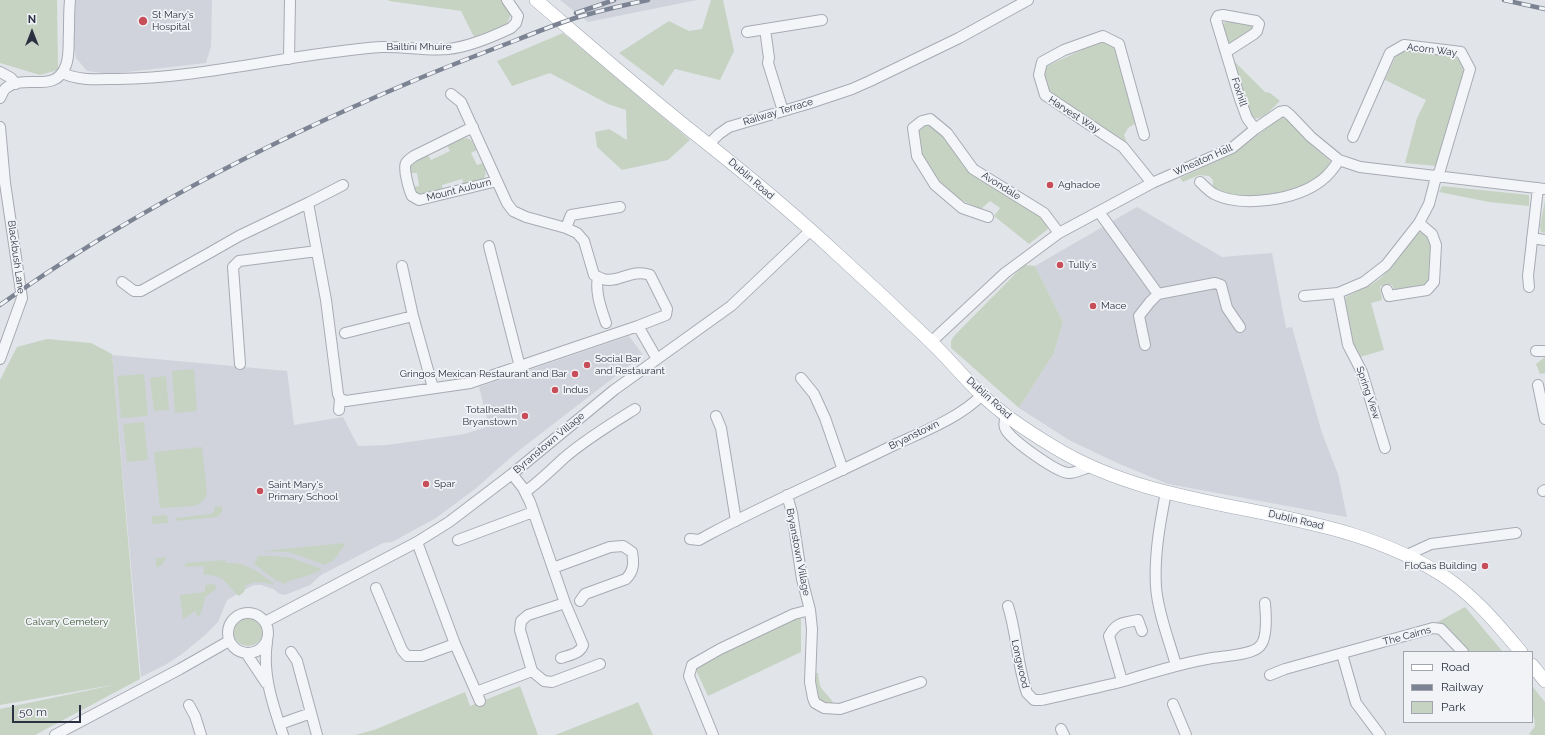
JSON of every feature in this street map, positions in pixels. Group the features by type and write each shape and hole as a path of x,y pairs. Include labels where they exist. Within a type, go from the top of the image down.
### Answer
{"main road":[{"name":"Dublin Road","path":"536,0 709,144 810,231 931,342 982,395 1006,415 1055,448 1090,467 1127,481 1166,492 1308,523 1381,544 1407,555 1449,580 1488,613 1520,651"},
{"path":"1533,667 1545,681"}],"street":[{"path":"0,98 7,88 16,84 28,82 44,83 58,78 63,73 67,63 70,0"},
{"path":"289,59 290,0"},
{"name":"Bailtíní Mhuire","path":"63,73 71,77 100,79 145,79 382,47 448,49 466,46 511,28 516,23 518,16 506,0"},
{"name":"Railway Terrace","path":"709,144 729,127 852,89 959,38 1028,0"},
{"name":"Foxhill","path":"1226,52 1254,34 1257,31 1259,24 1256,21 1223,15 1218,16 1216,20 1217,26 1247,118 1255,129"},
{"path":"747,32 822,20"},
{"path":"765,29 769,58 768,63 783,111"},
{"name":"Harvest Way","path":"1144,135 1119,44 1103,36 1064,50 1042,62 1039,75 1045,95 1123,147 1152,183"},
{"name":"Acorn Way","path":"1353,137 1390,53 1404,45 1461,52 1470,69 1437,176"},
{"path":"0,72 11,78 16,84"},
{"name":"Mount Auburn","path":"451,94 461,102 507,203 513,211 526,217 566,228 577,233 584,241 594,274 598,276"},
{"name":"Wheaton Hall","path":"931,342 1005,273 1059,233 1152,183 1232,148 1255,129 1280,112 1285,112 1311,137 1340,160 1360,167 1541,188"},
{"name":"Avondale","path":"988,217 962,208 935,185 917,156 913,128 922,121 930,119 948,133 973,169 1044,213 1059,233"},
{"name":"Blackbush Lane","path":"0,127 6,184 22,298 0,359"},
{"name":"Mount Auburn","path":"473,127 414,156 408,161 405,169 412,196 419,200 497,181"},
{"path":"1200,182 1213,194 1231,200 1253,202 1278,198 1302,191 1320,182 1331,173 1340,160"},
{"path":"1304,296 1338,293 1364,282 1386,266 1419,223 1429,204 1437,176"},
{"path":"122,282 134,291 141,291 239,236 344,184"},
{"path":"1529,287 1528,276 1532,238 1541,188"},
{"path":"308,203 326,300 338,394 340,399 339,410"},
{"path":"566,228 571,215 620,207"},
{"path":"1099,212 1158,294"},
{"path":"1387,290 1389,296 1427,290 1434,282 1436,245 1432,234 1419,223"},
{"name":"Byranstown Village","path":"265,622 417,542 449,522 512,474 614,390 731,306 810,231"},
{"path":"1532,238 1545,240"},
{"path":"489,246 520,366"},
{"path":"240,364 233,267 239,261 317,252"},
{"path":"402,266 413,316 433,388"},
{"path":"340,399 346,401 470,383 638,326 666,315 667,309 650,275 643,272 633,273 614,279 604,280 598,276 596,283 606,323"},
{"path":"1144,346 1139,316 1158,294 1215,283 1221,284 1227,308 1240,327"},
{"name":"Spring View","path":"1338,293 1348,345 1362,372 1385,448"},
{"path":"345,333 413,316"},
{"path":"638,326 657,359"},
{"path":"801,378 814,394 826,418 843,470"},
{"path":"1538,385 1545,419"},
{"name":"Bryanstown","path":"843,470 967,409 982,395"},
{"path":"525,492 588,440 635,409"},
{"path":"716,416 721,428 736,521"},
{"name":"Bryanstown Village","path":"690,539 699,540 787,495 843,470"},
{"path":"512,474 525,492 582,645 581,649 576,653 561,658"},
{"path":"1166,492 1157,543 1156,588 1162,619 1176,665"},
{"name":"Bryanstown Village","path":"787,495 792,513 802,579 810,610 812,629 812,698 819,706 829,709 840,709 921,682"},
{"path":"458,540 533,512"},
{"path":"1407,555 1431,544 1516,533"},
{"path":"417,542 455,644 478,696 532,671"},
{"path":"553,568 610,547 622,546 632,552 633,567 626,579 585,594 580,601"},
{"path":"376,588 402,650 407,656 422,656 455,644"},
{"path":"565,602 528,615 521,621 520,630 532,671 544,681 552,682 600,664"},
{"name":"Longwood","path":"1008,606 1012,619 1025,688 1030,697 1034,700 1041,700 1122,681 1176,665 1256,650 1261,646 1266,631 1265,603"},
{"path":"713,735 689,676 692,665 720,649 787,618 810,610"},
{"path":"267,639 259,650 246,653 236,649 229,641 228,628 230,622 240,614 251,612 262,618 265,622 268,633 265,661 268,687 283,735"},
{"path":"1122,681 1109,636 1113,627 1138,620 1142,631"},
{"name":"The Cairns","path":"1270,675 1285,669 1433,628 1441,629 1462,651"},
{"path":"55,735 180,669 229,641"},
{"path":"291,652 297,661 317,735"},
{"path":"246,653 268,687"},
{"path":"1342,654 1356,703 1380,735"},
{"path":"1173,704 1186,735"},
{"path":"189,705 195,716 201,735"},
{"path":"280,724 311,713"}],"shaded area":[{"name":"St Mary's Hospital","path":"75,0 212,0 211,46 206,63 109,74 87,71 76,58 73,42"},
{"path":"560,0 697,0 588,22"},
{"path":"1137,207 1222,257 1272,253 1286,328 1292,327 1322,433 1338,474 1347,517 1168,484 1115,462 1069,440 1019,408 1054,353 1063,322 1035,266"},
{"name":"Saint Mary's Primary School","path":"629,336 643,355 517,452 475,489 436,518 392,542 383,543 321,575 310,585 285,595 261,585 254,585 248,588 227,600 218,622 205,635 182,654 165,665 141,677 112,355 287,371 294,425 343,417 358,446 387,445 465,434 489,426 479,387"}],"green space":[{"path":"0,0 57,0 58,70 40,75 0,63"},
{"path":"388,0 501,0 506,4 511,14 507,24 474,37 461,11"},
{"path":"711,0 723,0 734,51 720,80 675,69 663,86 619,53 669,21 689,31 702,29"},
{"path":"1228,20 1250,23 1253,26 1252,31 1232,44 1228,43 1221,26"},
{"path":"563,33 690,140 668,160 622,170 597,147 595,132 609,129 627,140 626,110 608,104 550,73 512,86 497,61"},
{"path":"1099,42 1107,42 1114,47 1136,123 1128,128 1124,135 1127,143 1050,94 1043,78 1045,67"},
{"path":"1410,49 1454,56 1461,63 1463,68 1463,79 1436,166 1405,163 1417,118 1426,100 1385,80 1396,55 1400,51"},
{"path":"1232,59 1265,92 1270,93 1280,101 1261,117 1254,118 1248,109"},
{"path":"1278,119 1286,119 1310,144 1330,161 1329,166 1323,174 1308,183 1276,195 1256,198 1234,195 1213,187 1213,180 1209,176 1199,175 1183,182 1180,178 1236,152"},
{"path":"932,125 945,137 964,167 1041,216 1048,229 1029,244 994,216 1000,208 990,201 981,209 962,200 949,190 935,176 921,150 918,131 924,126"},
{"path":"467,138 471,140 477,150 471,153 477,165 483,163 484,165 486,174 483,180 464,186 462,179 442,185 443,191 417,196 412,187 419,186 417,173 410,173 410,165 415,160 428,155 431,160 450,151 447,145 460,139"},
{"path":"1442,186 1529,195 1529,206 1489,202 1439,192"},
{"path":"1545,200 1545,233 1541,232 1540,226"},
{"path":"1423,232 1430,242 1432,255 1429,282 1423,287 1395,291 1392,285 1380,286 1382,300 1371,303 1384,350 1360,357 1354,347 1343,304 1346,297 1372,284 1382,277 1417,233"},
{"path":"1024,265 1035,266 1063,322 1054,353 1019,408 951,348 951,341 954,336"},
{"name":"Calvary Cemetery","path":"47,339 91,343 112,354 140,679 35,735 0,735 0,709 118,684 0,705 0,380 17,347"},
{"path":"1545,357 1545,373 1540,374 1536,364"},
{"path":"194,369 197,411 175,413 172,371"},
{"path":"144,374 148,416 121,418 117,376"},
{"path":"166,376 169,410 154,411 150,378"},
{"path":"144,422 148,460 127,462 123,424"},
{"path":"202,447 207,493 204,500 196,506 160,508 154,452"},
{"path":"222,506 222,512 217,517 176,521 176,518 211,514 214,512 214,507"},
{"path":"167,515 168,523 152,524 152,516"},
{"path":"346,543 334,560 325,565 287,552 263,551"},
{"path":"258,556 292,558 322,569 313,574 283,584 280,580 278,582 254,564"},
{"path":"166,557 163,564 156,568 156,558"},
{"path":"225,560 225,563 239,564 251,568 263,575 274,585 260,582 246,585 244,592 239,596 222,579 212,575 204,575 203,566 186,567 185,563"},
{"path":"214,584 217,588 205,597 200,615 198,617 195,611 183,619 180,595 205,592 205,585"},
{"path":"1465,607 1502,651 1467,651 1434,624"},
{"path":"248,616 259,620 263,631 259,642 248,646 237,642 233,631 237,620"},
{"path":"801,616 801,652 708,696 695,668 705,661"},
{"path":"815,673 818,673 821,687 832,700 834,705 821,703 814,692"},
{"path":"520,686 538,735 355,735 374,730 465,692 470,706"},
{"path":"1533,687 1545,702 1545,735 1529,734 1535,726"},
{"path":"638,702 653,735 555,735 634,704"}],"railway":[{"path":"576,13 614,0"},
{"path":"0,305 98,240 149,210 200,182 305,129 425,76 552,26 584,15 648,0"},
{"path":"1504,0 1545,9"}],"place":[{"name":"St Mary's Hospital","path":"143,21"},
{"name":"Aghadoe","path":"1050,185"},
{"name":"Tully's","path":"1060,265"},
{"name":"Mace","path":"1093,306"},
{"name":"Social Bar and Restaurant","path":"587,365"},
{"name":"Gringos Mexican Restaurant and Bar","path":"575,374"},
{"name":"Indus","path":"555,390"},
{"name":"Totalhealth Bryanstown","path":"525,416"},
{"name":"Spar","path":"426,484"},
{"name":"Saint Mary's Primary School","path":"260,491"},
{"name":"FloGas Building","path":"1485,566"}]}
